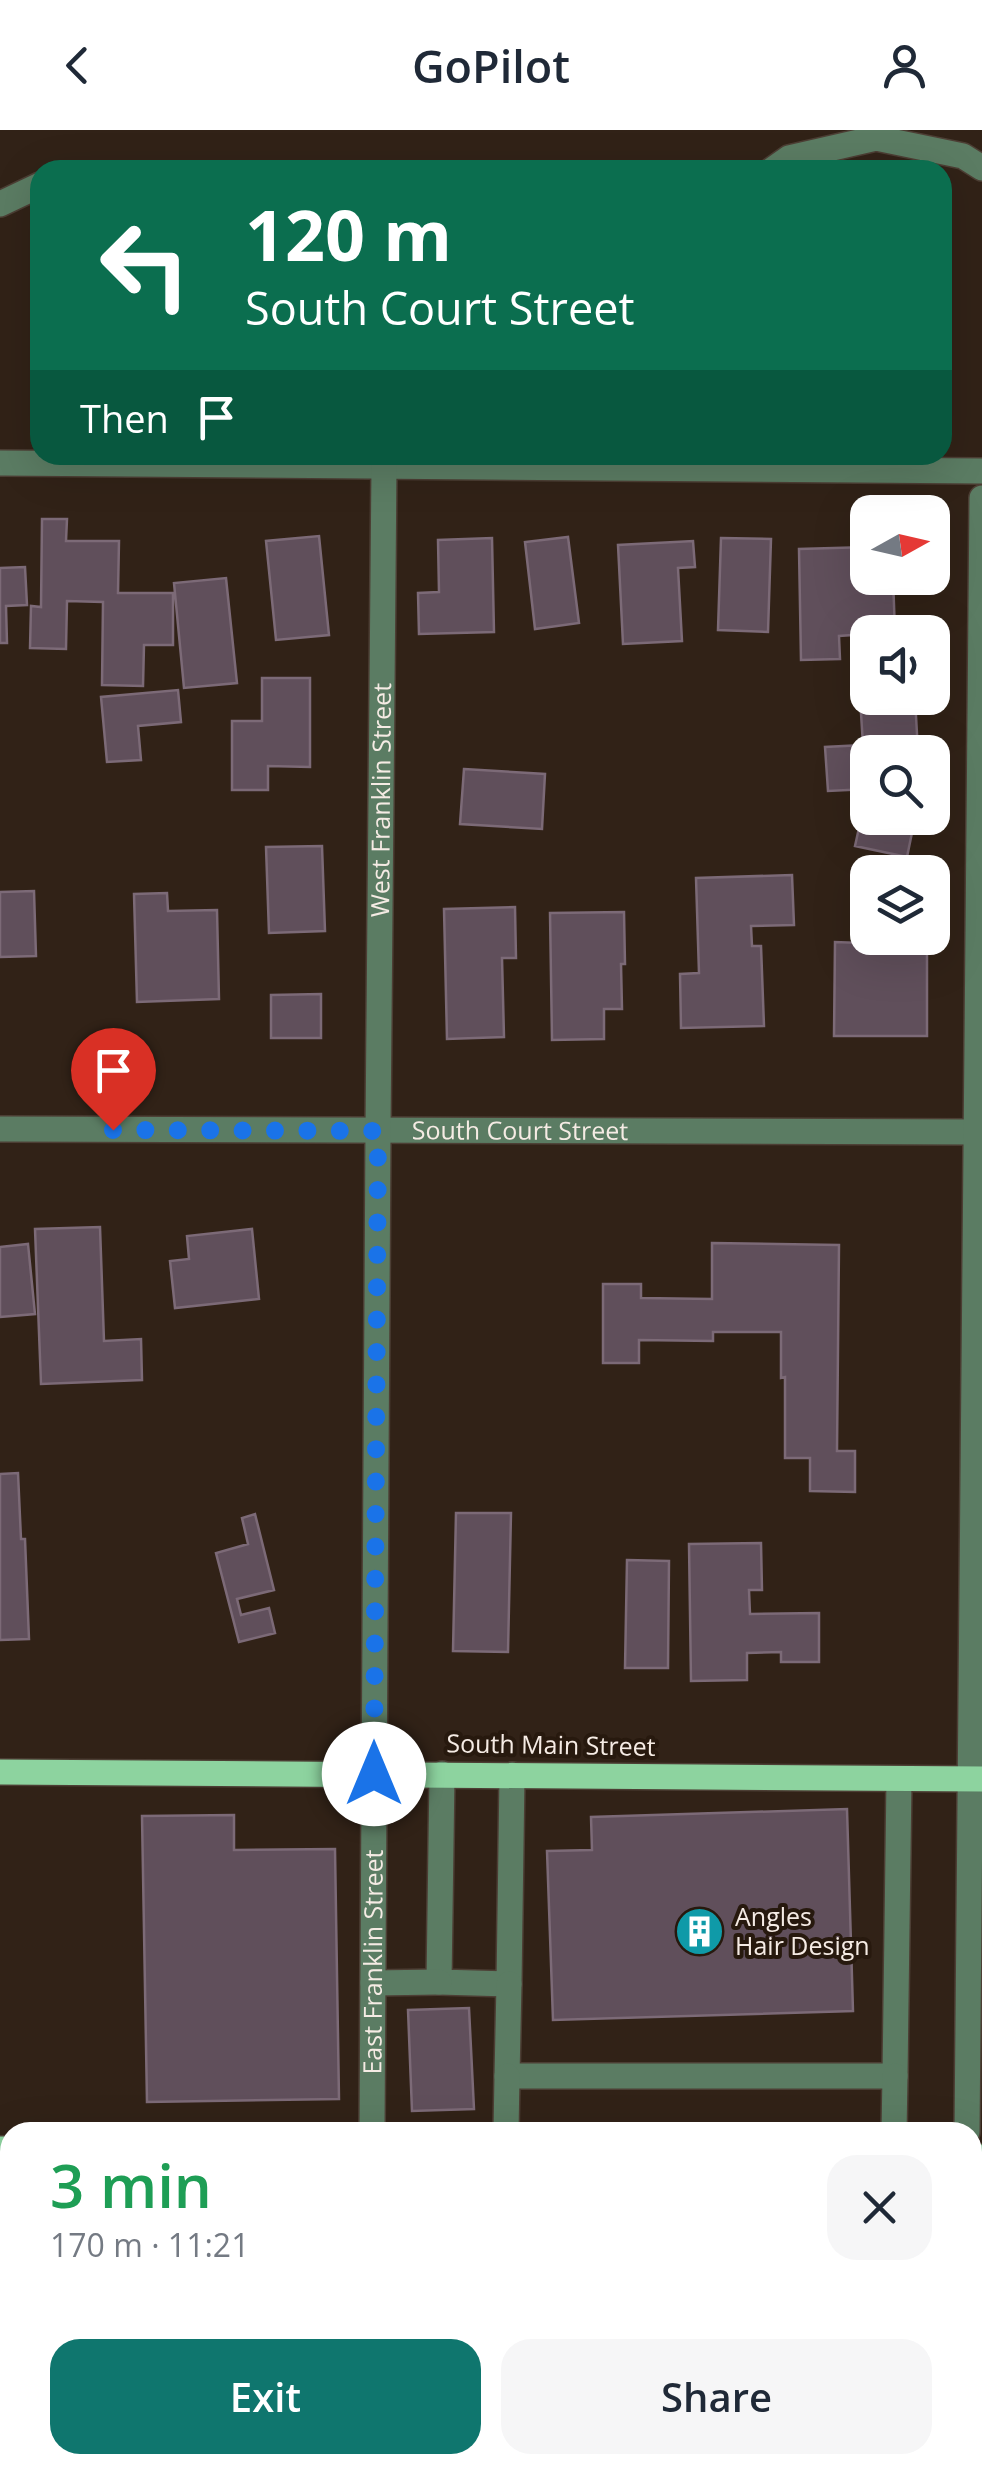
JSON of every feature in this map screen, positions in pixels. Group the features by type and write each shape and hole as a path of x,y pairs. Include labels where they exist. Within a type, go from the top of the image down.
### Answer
{"main road":[{"name":"South Main Street","path":"0,1772 976,1779"}],"street":[{"path":"786,160 876,138 963,156 982,168"},
{"path":"0,204 30,190"},
{"path":"0,463 30,463"},
{"name":"West Franklin Street","path":"374,465 378,1131"},
{"path":"751,465 982,471"},
{"path":"967,2122 976,1779 982,498"},
{"name":"South Court Street","path":"0,1130 979,1132"},
{"name":"East Franklin Street","path":"372,2122 378,1131"},
{"path":"439,1982 442,1774"},
{"path":"506,2122 512,1775"},
{"path":"894,2122 898,1779"},
{"path":"373,1982 509,1984"},
{"path":"508,2076 895,2076"}],"building":[{"path":"42,519 67,519 66,541 119,541 118,593 173,593 173,645 144,645 143,686 102,685 103,602 67,601 66,649 30,648 31,606 41,607"},
{"path":"319,536 329,635 276,640 266,541"},
{"path":"568,537 579,623 535,629 525,542"},
{"path":"492,538 494,632 419,634 418,593 439,592 438,540"},
{"path":"721,538 771,539 768,632 718,630"},
{"path":"693,541 695,567 678,568 682,641 623,644 618,545"},
{"path":"850,548 850,595 894,595 894,615 850,615 850,635 839,636 840,659 801,660 799,549"},
{"path":"25,567 27,605 6,606 7,643 0,643 0,568"},
{"path":"226,578 237,683 184,688 174,583"},
{"path":"262,678 310,678 310,767 268,766 268,790 232,790 232,721 262,721"},
{"path":"178,690 181,722 138,726 141,760 107,762 101,697"},
{"path":"861,715 916,715 917,735 862,735"},
{"path":"850,746 850,790 828,791 825,747"},
{"path":"464,769 545,774 542,829 460,824"},
{"path":"857,835 912,835 907,855 855,846"},
{"path":"322,846 325,931 269,933 266,847"},
{"path":"792,875 794,925 751,926 752,946 761,946 764,1026 681,1028 680,974 699,973 696,878"},
{"path":"34,891 36,956 0,957 0,892"},
{"path":"167,893 168,911 217,910 219,999 137,1002 134,894"},
{"path":"515,907 516,958 502,958 504,1037 447,1039 444,909"},
{"path":"624,912 622,1009 604,1009 604,1039 552,1040 550,913"},
{"path":"835,942 850,943 850,955 927,955 927,1036 834,1036"},
{"path":"321,994 321,1038 271,1038 271,995"},
{"path":"100,1227 104,1341 141,1339 142,1380 41,1384 35,1229"},
{"path":"252,1229 259,1299 175,1308 170,1261 189,1259 187,1236"},
{"path":"712,1243 839,1245 837,1451 855,1451 855,1492 810,1491 810,1458 785,1458 781,1332 713,1332 713,1341 639,1340 639,1363 603,1363 603,1284 641,1284 641,1298 712,1299"},
{"path":"28,1244 35,1314 0,1317 0,1247"},
{"path":"18,1473 29,1639 0,1640 0,1474"},
{"path":"456,1513 511,1513 508,1652 453,1651"},
{"path":"255,1514 274,1590 237,1599 241,1615 269,1608 275,1633 239,1642 216,1553 248,1544 242,1518"},
{"path":"761,1543 762,1590 749,1590 750,1614 819,1613 819,1662 781,1662 781,1652 747,1653 747,1680 691,1681 689,1544"},
{"path":"627,1560 669,1561 668,1668 625,1668"},
{"name":"Angles Hair Design","path":"847,1809 853,2011 553,2020 547,1851 592,1850 591,1817"},
{"path":"234,1815 234,1850 335,1849 339,2099 147,2102 142,1816"},
{"path":"469,2008 474,2109 412,2111 408,2010"}],"place":[{"name":"Angles Hair Design","path":"700,1931"}],"route":[{"path":"113,1130 378,1131 374,1774"}]}
